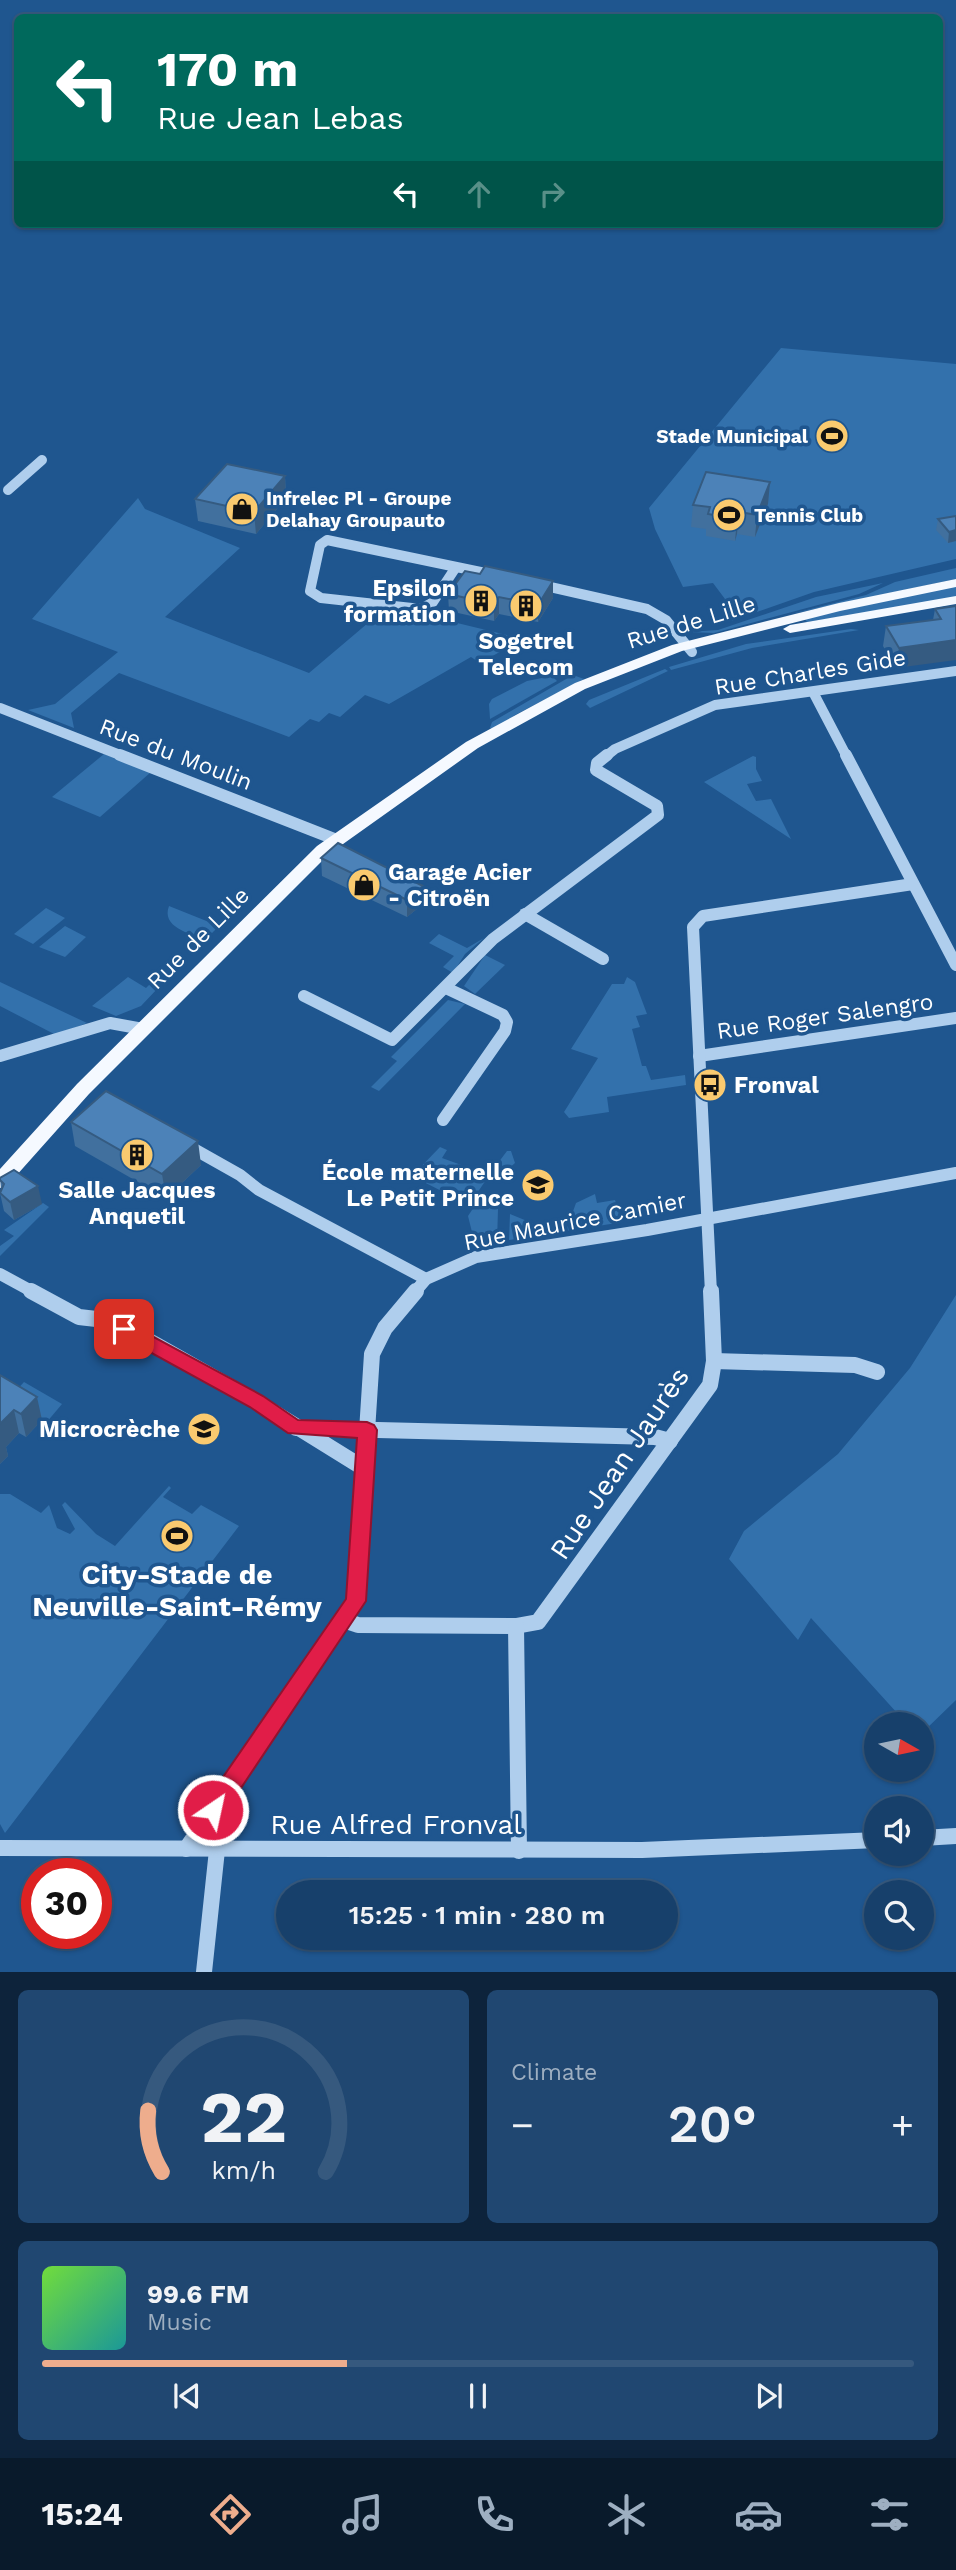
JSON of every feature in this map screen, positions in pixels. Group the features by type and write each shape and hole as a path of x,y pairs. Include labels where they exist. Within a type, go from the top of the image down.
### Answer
{"main road":[{"name":"Rue de Lille","path":"0,1181 88,1091 143,1029 276,894 337,840 472,745 572,690 689,649 839,607 956,583"},
{"name":"Rue de Lille","path":"689,649 956,600"},
{"name":"Rue de Lille","path":"0,1167 61,1107 88,1091"}],"street":[{"path":"0,498 4,489 42,460"},
{"path":"456,567 433,603 421,609 321,598 310,591 320,545 327,540 512,578"},
{"path":"525,581 647,609 660,616 689,649"},
{"name":"Rue Charles Gide","path":"525,914 658,815 657,806 596,770 597,763 605,754 715,705 956,671"},
{"path":"813,692 956,965"},
{"name":"Rue du Moulin","path":"0,708 337,840"},
{"name":"Rue Jean Jaurès","path":"516,1626 538,1622 551,1608 710,1385 714,1361 693,927 703,916 913,884"},
{"path":"304,996 392,1040 446,988 472,957 525,914 603,959"},
{"path":"443,1120 505,1031 507,1022 503,1015 446,988"},
{"name":"Rue Roger Salengro","path":"699,1056 956,1018"},
{"path":"0,1056 110,1023 143,1029"},
{"path":"170,1136 240,1175 259,1189 426,1279 385,1328 372,1354 356,1601 186,1849"},
{"name":"Rue Maurice Camier","path":"426,1279 476,1257 956,1173"},
{"path":"0,1274 79,1317 105,1321 142,1337 257,1402 365,1469"},
{"path":"714,1361 855,1365 877,1371"},
{"path":"295,1428 656,1437 670,1441"},
{"path":"343,1620 358,1625 516,1626 519,1851"},
{"path":"934,1837 956,1836"},
{"name":"Rue Alfred Fronval","path":"0,1848 519,1851 751,1847 864,1841"},
{"path":"204,1972 217,1850"}],"shaded area":[{"name":"Stade Municipal","path":"781,348 956,364 956,559 814,592 731,621 722,606 725,599 713,583 683,587 655,529 649,508"},
{"path":"138,498 145,509 240,548 165,617 309,673 381,612 424,615 523,639 480,663 471,657 389,704 365,695 340,717 329,713 319,722 310,719 289,737 119,673 71,713 74,728 28,710 55,704 118,652 32,619"},
{"path":"956,568 956,579 791,614 866,595 895,582"},
{"path":"883,583 859,594 714,633 688,632 718,630 816,597"},
{"path":"956,585 956,598 807,622 804,618"},
{"path":"859,630 752,648 671,670 669,667 746,644"},
{"path":"665,669 668,671 590,708 586,704 589,700"},
{"path":"573,675 584,679 515,715 495,729 490,728 492,722"},
{"path":"552,676 557,681 490,719 489,704 492,699 527,681"},
{"path":"104,754 151,772 100,817 52,797"},
{"path":"753,756 756,757 756,769 762,781 747,784 756,801 771,799 791,839 704,782"},
{"path":"169,906 219,926 205,940 192,935 178,928 169,919"},
{"path":"46,908 65,918 33,944 14,934"},
{"path":"65,926 86,937 65,957 39,947"},
{"path":"439,934 467,948 484,938 465,954 453,973 443,967 454,956 429,943"},
{"path":"485,955 505,965 475,994 464,986"},
{"path":"128,977 146,988 150,984 158,988 141,1006 116,1016 92,1006"},
{"path":"627,977 635,982 647,1014 636,1016 640,1027 632,1029 642,1066 646,1066 651,1080 685,1075 686,1085 607,1097 609,1112 569,1118 564,1112 598,1058 571,1049 612,984 624,984"},
{"path":"0,982 87,1023 56,1035 0,1006"},
{"path":"448,1000 465,1004 379,1091 371,1087 397,1061 391,1057"},
{"path":"440,1147 447,1150 442,1158 489,1175 507,1151 511,1151 515,1163 496,1180 488,1177 469,1205 412,1176"},
{"path":"595,1194 597,1203 615,1200 619,1213 629,1211 623,1222 566,1231 576,1203"},
{"path":"478,1201 498,1209 497,1243 476,1248 468,1216"},
{"path":"43,1203 49,1207 0,1256 0,1246 14,1236 4,1230"},
{"path":"510,1214 549,1230 546,1235 509,1240"},
{"path":"956,1295 956,1700 934,1721 934,1712 896,1712 811,1618 798,1640 729,1559 744,1531 838,1454 910,1368"},
{"path":"24,1382 62,1404 46,1423 13,1403 13,1394"},
{"path":"169,1486 171,1488 163,1497 192,1514 201,1505 239,1526 5,1833 0,1824 0,1494 10,1494 41,1513 49,1505 57,1528 70,1534 75,1529 62,1505 65,1502 96,1534 115,1546"}],"building":[{"path":"227,464 285,476 254,512 195,499"},
{"path":"706,472 770,482 757,515 739,512 737,519 708,514 710,507 693,505"},
{"path":"956,516 956,530 949,532 938,519"},
{"path":"485,566 553,581 538,605 499,597 494,604 448,594 465,571 480,574"},
{"path":"956,606 956,640 899,648 886,626 941,619 935,609"},
{"path":"338,843 423,886 407,900 321,858"},
{"path":"106,1091 198,1141 162,1174 71,1122"},
{"path":"14,1170 38,1186 10,1202 0,1193 4,1184 0,1178"},
{"path":"0,1375 37,1397 21,1414 14,1410 0,1424"}],"place":[{"name":"Stade Municipal","path":"832,436"},
{"name":"Infrelec Pl - Groupe Delahay Groupauto","path":"242,509"},
{"name":"Tennis Club","path":"729,515"},
{"name":"Epsilon formation","path":"481,601"},
{"name":"Sogetrel Telecom","path":"526,606"},
{"name":"Garage Acier - Citroën","path":"364,885"},
{"name":"Fronval","path":"710,1085"},
{"name":"Salle Jacques Anquetil","path":"137,1155"},
{"name":"École maternelle Le Petit Prince","path":"538,1185"},
{"name":"Microcrèche","path":"204,1429"},
{"name":"City-Stade de Neuville-Saint-Rémy","path":"177,1536"}],"route":[{"path":"124,1329 257,1402 295,1428 367,1430 356,1601 213,1810"}]}
